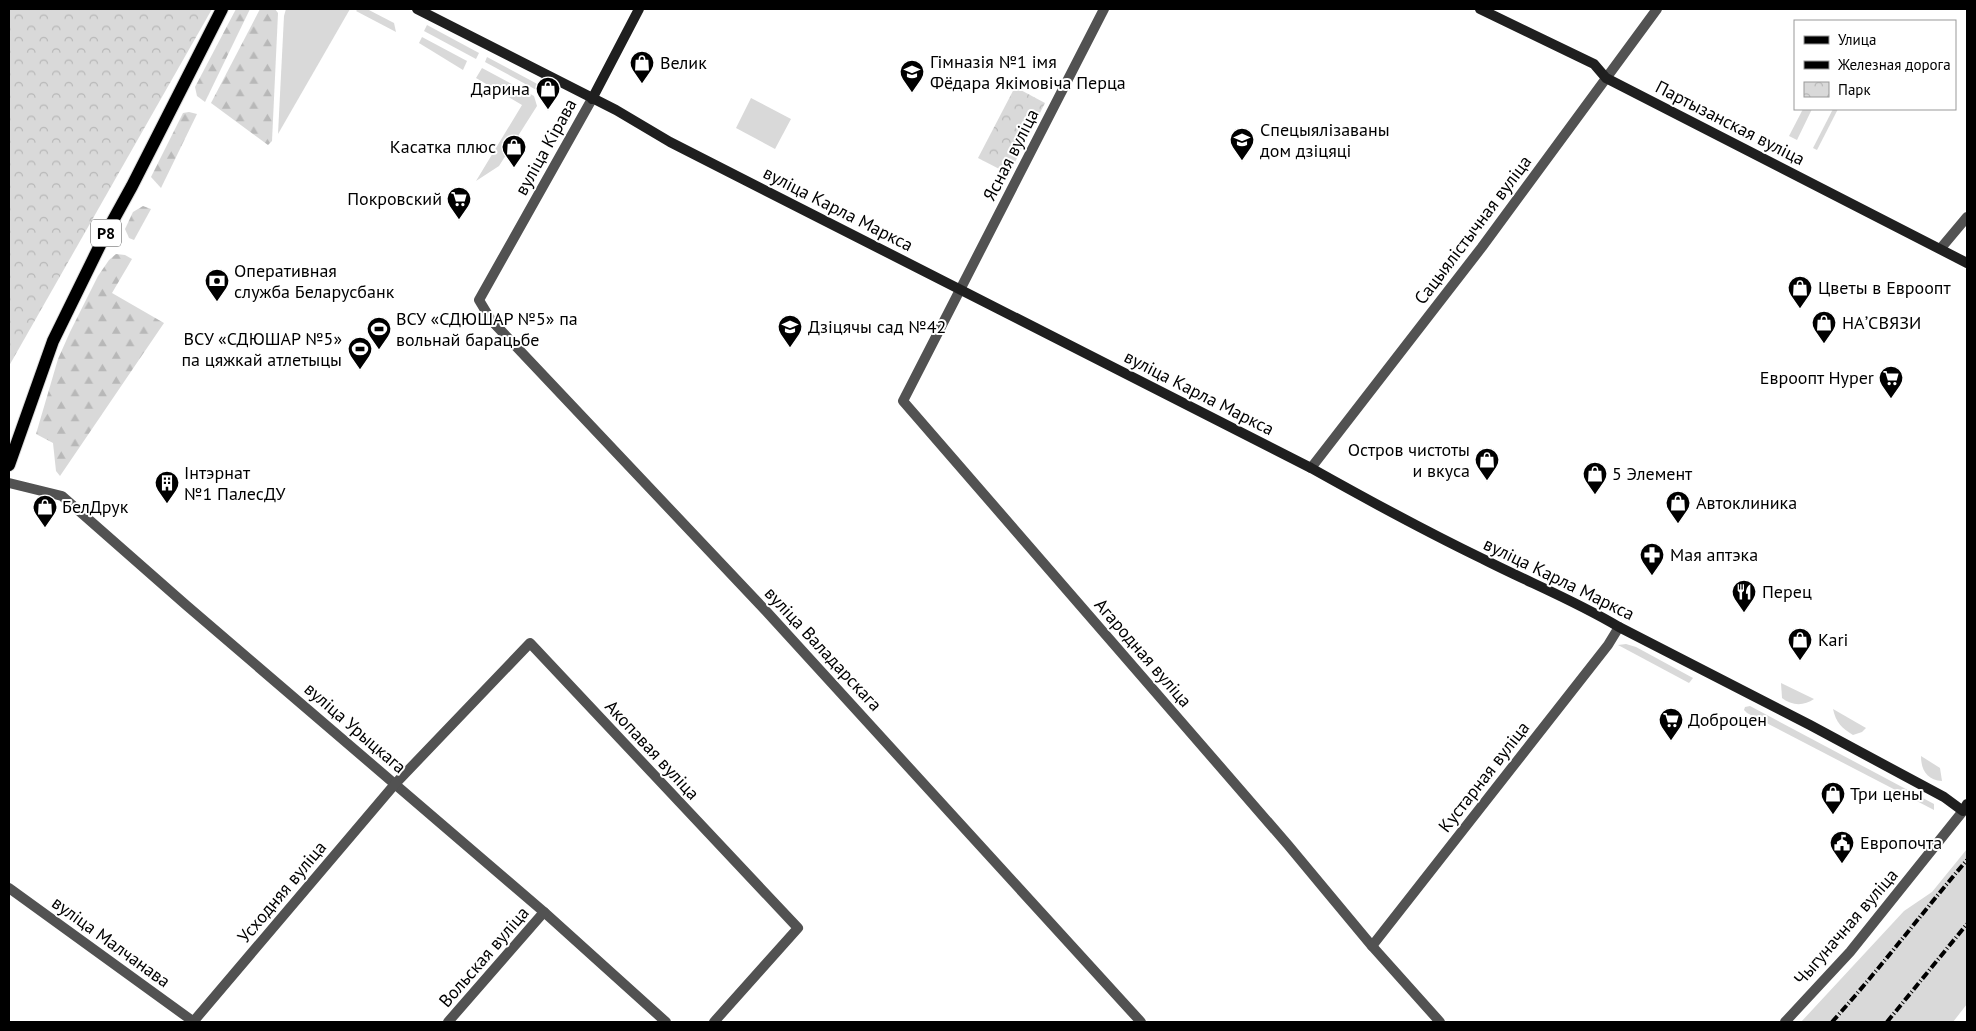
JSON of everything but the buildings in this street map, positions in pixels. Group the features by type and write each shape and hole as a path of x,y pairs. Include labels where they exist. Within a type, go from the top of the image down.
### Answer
{"main road":[{"name":"Р8","path":"9,465 53,341 104,235 132,186 222,9"},
{"name":"вуліца Карла Маркса","path":"417,9 616,110 670,142 1311,468 1390,512 1483,560 1596,613 1619,627 1810,725 1965,808"},
{"name":"вуліца Кірава","path":"592,99 639,9"},
{"name":"Партызанская вуліца","path":"1480,9 1594,64 1606,78 1967,262"}],"street":[{"name":"Ясная вуліца","path":"960,289 1104,9"},
{"name":"Сацыялістычная вуліца","path":"1311,468 1482,247 1657,9"},
{"name":"вуліца Кірава","path":"479,300 592,99"},
{"path":"1942,248 1967,217"},
{"name":"Агародная вуліца","path":"960,289 902,402 1288,845 1372,946 1440,1022"},
{"name":"вуліца Валадарскага","path":"479,300 491,320 766,611 1142,1022"},
{"name":"вуліца Урыцкага","path":"9,483 62,496 544,912 666,1022"},
{"name":"Кустарная вуліца","path":"1372,946 1608,645 1619,627"},
{"name":"Акопавая вуліца","path":"395,784 530,643 798,928 714,1022"},
{"name":"Усходняя вуліца","path":"193,1022 395,784"},
{"name":"Чыгуначная вуліца","path":"1785,1022 1850,952 1965,808"},
{"name":"вуліца Малчанава","path":"9,888 193,1022"},
{"name":"Вольская вуліца","path":"448,1022 544,912"}],"green space":[{"path":"9,9 212,9 9,366"},
{"path":"236,9 250,9 205,102 197,96 195,87"},
{"path":"260,9 275,9 278,13 272,141 268,145 211,103"},
{"path":"286,9 350,9 278,134 284,16"},
{"path":"358,9 367,9 394,23 396,32 356,11"},
{"path":"427,25 479,53 476,59 424,31"},
{"path":"422,37 467,61 463,70 419,43"},
{"path":"487,57 556,94 553,99 485,62"},
{"path":"482,68 534,96 537,106 499,166 476,181 522,105 476,78"},
{"path":"1015,87 1045,103 1009,174 978,158"},
{"path":"751,98 791,119 775,149 736,128"},
{"path":"1802,110 1812,110 1797,140 1789,136"},
{"path":"1832,110 1837,110 1817,150 1813,148"},
{"path":"183,113 197,114 161,188 151,177"},
{"path":"143,206 151,209 134,240 129,238 125,229 133,212"},
{"path":"116,254 125,255 132,259 112,293 164,323 60,476 56,471 53,443 36,434 58,359 70,332 98,276 109,260"},
{"path":"1626,644 1636,647 1693,678 1689,683 1618,645"},
{"path":"1781,683 1814,699 1806,703 1790,703 1782,698"},
{"path":"1750,706 1934,804 1934,810 1747,713 1744,710 1745,707"},
{"path":"1833,709 1866,728 1862,732 1853,735 1840,725"},
{"path":"1921,756 1940,768 1942,781 1932,779 1926,773 1922,766"},
{"path":"1967,849 1967,1004 1953,1022 1801,1022 1904,911 1932,892"}],"railway":[{"path":"1832,1022 1967,860"},
{"path":"1887,1022 1967,924"}],"place":[{"name":"Велик","path":"642,84"},
{"name":"Гімназія №1 імя Фёдара Якімовіча Перца","path":"912,93"},
{"name":"Дарина","path":"548,110"},
{"name":"Спецыялізаваны дом дзіцяці","path":"1242,161"},
{"name":"Касатка плюс","path":"514,168"},
{"name":"Покровский","path":"459,220"},
{"name":"Оперативная служба Беларусбанк","path":"217,302"},
{"name":"Цветы в Евроопт","path":"1800,309"},
{"name":"НАʼСВЯЗИ","path":"1824,344"},
{"name":"Дзіцячы сад №42","path":"790,348"},
{"name":"ВСУ «СДЮШАР №5» па вольнай барацьбе","path":"379,350"},
{"name":"ВСУ «СДЮШАР №5» па цяжкай атлетыцы","path":"360,370"},
{"name":"Евроопт Hyper","path":"1891,399"},
{"name":"Остров чистоты и вкуса","path":"1487,481"},
{"name":"5 Элемент","path":"1595,495"},
{"name":"Інтэрнат №1 ПалесДУ","path":"167,504"},
{"name":"Автоклиника","path":"1678,524"},
{"name":"БелДрук","path":"45,528"},
{"name":"Мая аптэка","path":"1652,576"},
{"name":"Перец","path":"1744,613"},
{"name":"Kari","path":"1800,661"},
{"name":"Доброцен","path":"1671,741"},
{"name":"Три цены","path":"1833,815"},
{"name":"Европочта","path":"1842,864"}]}
